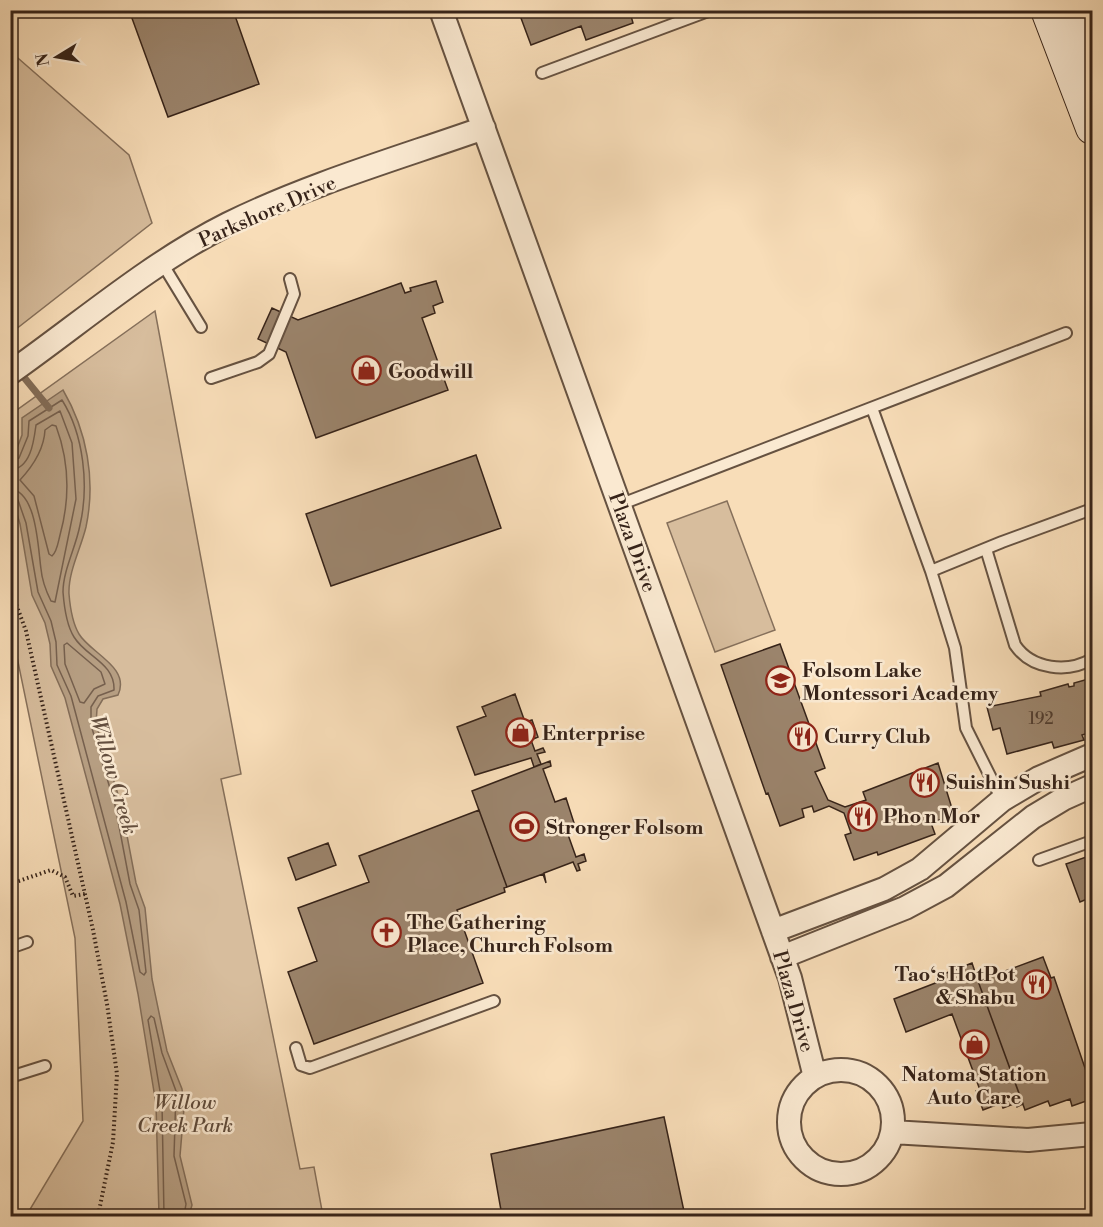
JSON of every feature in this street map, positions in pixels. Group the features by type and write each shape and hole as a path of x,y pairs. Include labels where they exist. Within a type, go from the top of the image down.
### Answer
{"main road":[{"path":"1047,10 1092,128"},
{"path":"1071,10 1092,53"}],"street":[{"name":"Plaza Drive","path":"441,10 790,978 815,1077"},
{"name":"Parkshore Drive","path":"10,373 162,263 229,224 267,207 484,128"},
{"path":"772,930 884,889 920,869 1002,800 1039,778 1092,755"},
{"path":"782,957 905,908 946,886 1034,817 1063,799 1092,786"},
{"name":"Plaza Drive","path":"831,1070 848,1070 865,1075 878,1085 888,1099 893,1116 892,1132 886,1149 875,1162 860,1170 843,1174 830,1173 811,1164 799,1152 792,1136 789,1119 798,1095 815,1077 831,1070"},
{"path":"892,1132 1028,1140 1092,1134"}],"lane":[{"path":"542,73 711,10"},
{"path":"162,263 201,327"},
{"path":"211,378 258,362 269,354 294,294 290,279"},
{"path":"619,505 1066,333"},
{"path":"872,408 932,571 955,648 966,728 974,749 1002,800"},
{"path":"932,571 986,549 1092,512"},
{"path":"986,549 1015,645 1020,653 1051,667 1077,666 1092,659"},
{"path":"1039,860 1092,842"},
{"path":"10,948 27,942"},
{"path":"296,1048 301,1065 310,1068 494,1001"},
{"path":"10,1077 45,1066"}],"path":[{"path":"10,588 26,632 108,1004 117,1074 112,1142 98,1216"},
{"path":"10,884 51,870 64,877 73,896 85,894"}],"green space":[{"path":"11,52 129,155 152,223 11,333"},
{"name":"Willow Creek Park","path":"155,311 241,774 221,779 300,1169 314,1167 323,1216 26,1216 83,1121 75,938 11,628 10,415"},
{"path":"727,501 775,630 715,652 667,523"}],"water":[{"path":"63,390 83,439 90,492 86,527 69,586 70,604 79,634 114,668 121,685 118,695 103,699 97,709 96,724 121,804 136,883 145,908 152,979 167,1051 182,1089 184,1108 180,1156 192,1205 189,1216 159,1216 156,1104 120,904 65,698 51,666 50,644 45,623 32,595 20,524 11,494 11,464 22,435 22,418"}],"building":[{"path":"129,10 233,10 259,84 168,117"},
{"path":"518,10 646,10 631,16 633,23 586,40 581,26 531,45"},
{"name":"Goodwill","path":"436,281 443,302 433,306 435,313 422,318 448,390 316,438 286,352 258,339 272,308 298,320 401,283 405,293 411,291 410,288"},
{"path":"476,455 501,528 331,586 306,514"},
{"path":"780,644 825,768 815,772 828,800 845,807 866,800 863,792 938,763 954,815 931,823 935,834 878,855 877,852 854,860 845,835 851,833 844,813 829,806 814,812 812,806 802,809 804,817 780,826 768,793 766,794 721,665"},
{"path":"1092,678 1092,732 1082,735 1084,740 1054,748 1052,742 1007,754 1000,728 993,730 987,707 1041,696 1040,692 1068,684 1069,687 1074,686 1074,683"},
{"path":"515,694 525,722 532,720 538,737 531,740 535,751 543,748 545,752 537,754 541,764 534,767 531,758 475,775 457,727 486,716 482,707"},
{"path":"550,761 551,766 543,769 555,802 566,798 575,826 566,829 576,857 584,854 586,861 578,864 580,870 577,871 573,862 544,873 546,883 543,874 507,887 472,791"},
{"path":"479,810 507,887 504,888 505,892 457,910 483,983 314,1044 288,972 317,961 298,908 369,882 359,856"},
{"path":"328,843 336,865 296,880 288,858"},
{"path":"1092,855 1092,897 1080,902 1066,864"},
{"path":"1043,957 1051,978 1054,977 1086,1071 1089,1070 1092,1079 1092,1099 1072,1106 1070,1099 1050,1106 1048,1101 1025,1110 978,981"},
{"path":"972,963 1023,1104 1017,1107 1016,1103 1003,1108 1001,1103 983,1110 976,1091 980,1090 952,1014 906,1032 894,999 938,982 936,977"},
{"path":"664,1117 685,1216 502,1216 491,1154"}],"waterway":[{"name":"Willow Creek","path":"18,370 49,408"}],"place":[{"name":"Goodwill","path":"367,371"},
{"name":"Folsom Lake Montessori Academy","path":"781,681"},
{"name":"Enterprise","path":"521,733"},
{"name":"Curry Club","path":"803,736"},
{"name":"Suishin Sushi","path":"925,782"},
{"name":"Pho n Mor","path":"862,816"},
{"name":"Stronger Folsom","path":"525,827"},
{"name":"The Gathering Place, Church Folsom","path":"386,933"},
{"name":"Tao‘s HotPot & Shabu","path":"1036,985"},
{"name":"Natoma Station Auto Care","path":"974,1044"}]}
